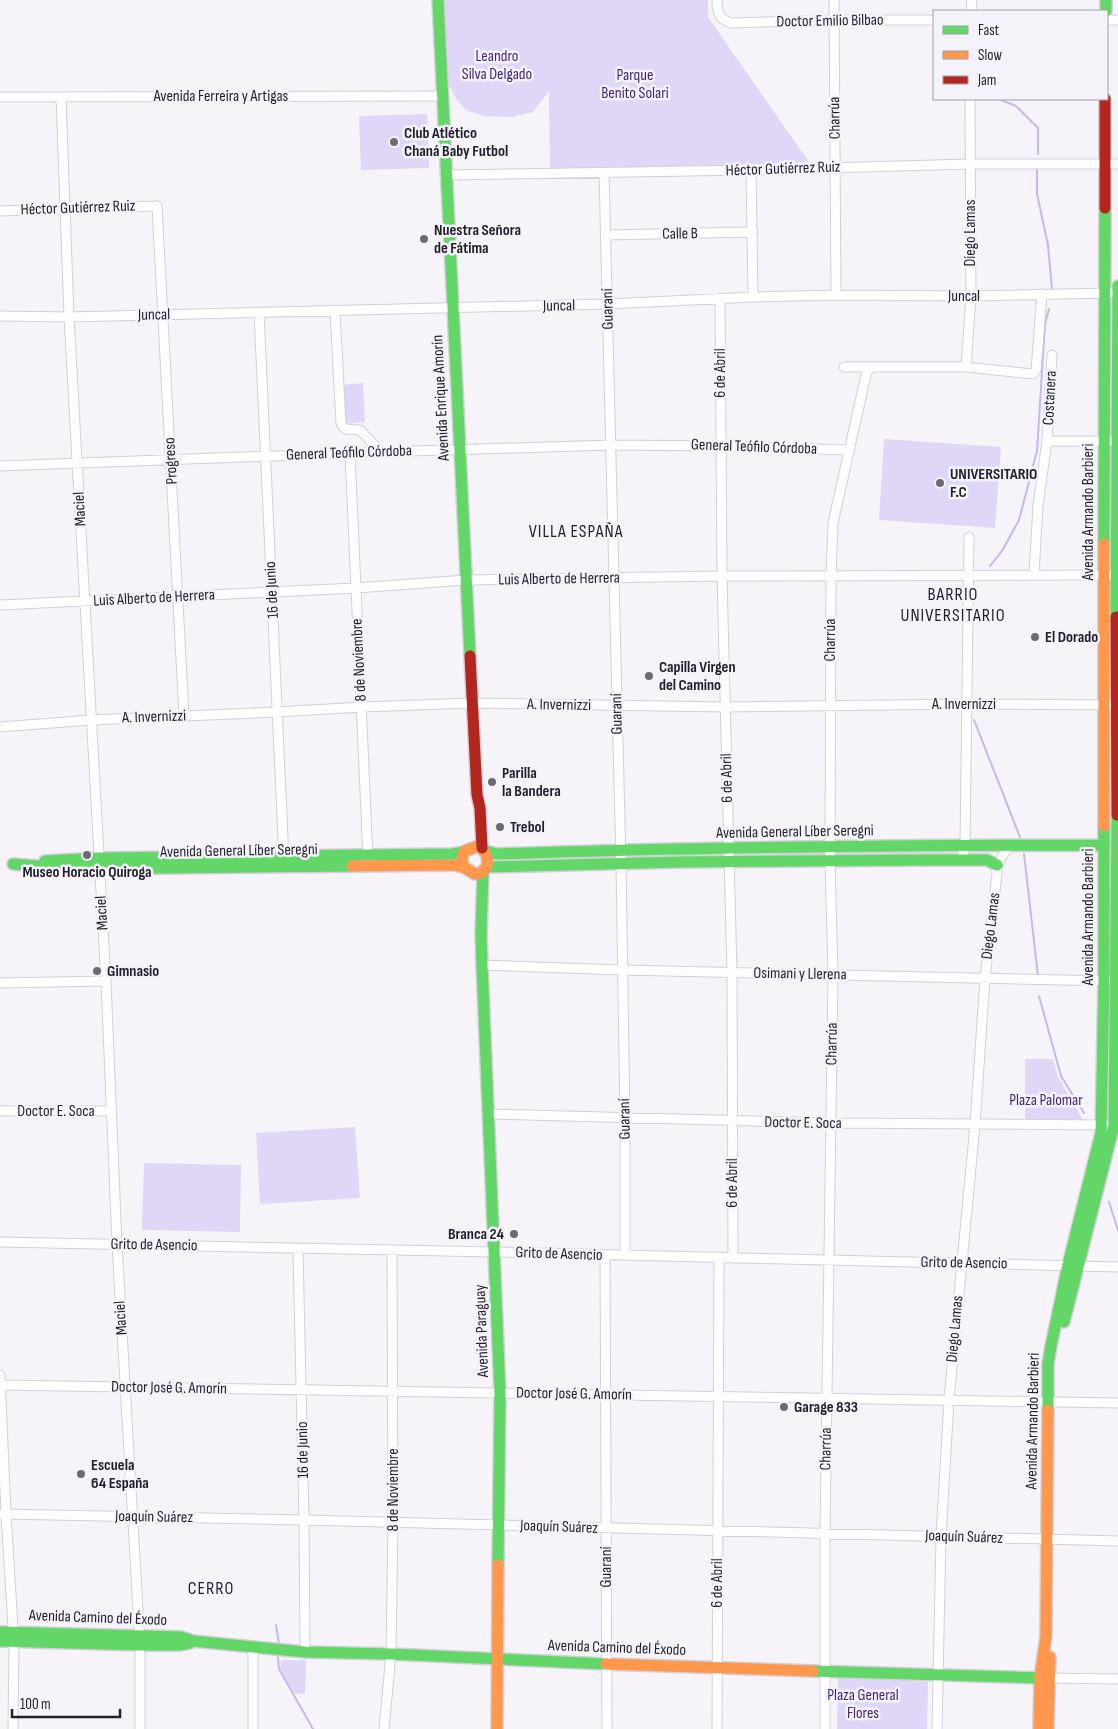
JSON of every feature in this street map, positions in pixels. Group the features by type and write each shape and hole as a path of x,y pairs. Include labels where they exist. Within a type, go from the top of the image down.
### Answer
{"street":[{"name":"Avenida Enrique Amorín","path":"438,0 476,795 480,803 480,837 484,850"},
{"name":"Doctor Emilio Bilbao","path":"717,0 717,11 720,17 732,23 933,20"},
{"name":"Charrúa","path":"834,0 836,295"},
{"name":"Avenida Ferreira y Artigas","path":"0,96 443,96"},
{"name":"Maciel","path":"61,97 69,317 100,864 117,1244 140,1640 140,1729"},
{"name":"Diego Lamas","path":"966,367 971,296 970,100"},
{"name":"Avenida Armando Barbieri","path":"1073,1265 1102,1125 1104,980 1105,100"},
{"name":"Héctor Gutiérrez Ruiz","path":"447,175 970,164 1118,164"},
{"path":"751,170 753,297"},
{"name":"Guaraní","path":"604,173 621,863 625,1255"},
{"name":"Héctor Gutiérrez Ruiz","path":"0,211 157,206"},
{"name":"Progreso","path":"157,206 184,716"},
{"name":"Calle B","path":"606,236 752,232"},
{"name":"Avenida Armando Barbieri","path":"1048,1729 1045,1678 1051,1540 1052,1402 1050,1346 1116,1126 1118,286"},
{"name":"Juncal","path":"0,316 69,317 259,313 608,304 720,298 836,295 971,296 1118,292"},
{"path":"844,366 966,367 1033,374 1036,370 1042,294"},
{"name":"6 de Abril","path":"720,298 722,576 732,973 733,1258"},
{"path":"335,311 340,424 345,428 360,430 381,452"},
{"name":"16 de Junio","path":"259,313 285,861"},
{"name":"Costanera","path":"1034,575 1038,505 1047,441 1052,355"},
{"name":"Charrúa","path":"825,1729 825,1534 833,975 830,860 831,576 833,523 866,376 868,370 873,367"},
{"path":"1047,441 1118,441"},
{"name":"General Teófilo Córdoba","path":"0,466 611,445 848,450"},
{"name":"8 de Noviembre","path":"350,453 368,861"},
{"path":"962,860 965,845 969,538"},
{"name":"Luis Alberto de Herrera","path":"0,605 356,588 466,580 722,576 1117,574"},
{"name":"A. Invernizzi","path":"0,727 91,720 277,712 362,706 472,703 726,707 968,704 1118,705"},
{"name":"Avenida Enrique Amorín","path":"466,850 472,837 473,802 476,795"},
{"name":"Avenida General Líber Seregni","path":"484,850 497,854 620,850 965,845 1104,846"},
{"path":"996,865 1009,845"},
{"path":"1104,846 1118,845"},
{"path":"474,846 484,850 489,859 485,870 474,874 467,870 462,860 466,850 474,846"},
{"name":"Avenida General Líber Seregni","path":"368,861 453,854 466,850"},
{"name":"Avenida General Líber Seregni","path":"485,870 496,866 830,860 987,860 996,865"},
{"name":"Avenida General Líber Seregni","path":"0,864 72,869 100,864 368,861 453,865 467,870"},
{"name":"Diego Lamas","path":"937,1729 941,1537 949,1400 975,1125 985,978 998,874 996,865"},
{"name":"Avenida Paraguay","path":"467,870 474,890 481,933"},
{"name":"Avenida Paraguay","path":"485,870 481,933 496,1252 500,1393 497,1729"},
{"name":"Osimani y Llerena","path":"482,966 1117,981"},
{"path":"0,983 106,981"},
{"name":"Doctor E. Soca","path":"0,1110 112,1111"},
{"name":"Doctor E. Soca","path":"489,1114 831,1123 1116,1126"},
{"name":"Grito de Asencio","path":"0,1242 962,1262 1118,1267"},
{"name":"16 de Junio","path":"298,1249 302,1390 305,1652"},
{"name":"8 de Noviembre","path":"384,1729 391,1654 392,1251"},
{"name":"Guaraní","path":"605,1255 607,1729"},
{"name":"6 de Abril","path":"717,1729 719,1257"},
{"path":"0,1375 3,1514 14,1637 13,1729"},
{"name":"Doctor José G. Amorín","path":"0,1385 1118,1403"},
{"name":"Joaquín Suárez","path":"3,1514 392,1522 1118,1542"},
{"name":"Avenida Camino del Éxodo","path":"0,1632 14,1637"},
{"name":"Avenida Camino del Éxodo","path":"0,1641 14,1637 140,1640 180,1645 193,1642 305,1652 717,1668 1045,1678"},
{"path":"253,1648 253,1729"},
{"name":"Avenida Armando Barbieri","path":"1039,1729 1045,1678"},
{"path":"1045,1678 1118,1679"}],"green space":[{"name":"Parque Benito Solari","path":"442,0 708,0 708,17 811,165 550,171 549,91 533,112 513,117 484,116 466,110 456,99 446,79"},
{"name":"Club Atlético Chaná Baby Futbol","path":"427,114 429,168 361,170 359,116"},
{"path":"363,383 365,422 343,424 341,385"},
{"name":"UNIVERSITARIO F.C","path":"884,439 1001,447 995,528 879,520"},
{"name":"Plaza Palomar","path":"1025,1059 1053,1059 1058,1077 1084,1122 1025,1121"},
{"path":"355,1127 360,1198 260,1204 256,1133"},
{"path":"144,1163 241,1165 240,1232 142,1230"},
{"path":"281,1660 306,1660 305,1694 292,1693 280,1669"},
{"name":"Plaza General Flores","path":"838,1677 928,1682 927,1729 837,1729"}],"waterway":[{"path":"1001,100 1016,106 1038,128 1038,154"},
{"path":"1037,167 1037,194 1048,245 1052,289"},
{"path":"990,566 1002,551 1019,520 1037,451 1045,324 1049,309"},
{"path":"974,720 1020,837"},
{"path":"1024,854 1038,976"},
{"path":"1039,996 1061,1076 1084,1113"},
{"path":"1109,1202 1118,1230"},
{"path":"276,1625 279,1644"},
{"path":"278,1657 279,1669 313,1729"}],"traffic: fast":[{"path":"438,0 470,656"},
{"path":"1106,0 1106,10"},
{"path":"1104,544 1105,208"},
{"path":"1116,617 1118,286"},
{"path":"1064,1322 1114,1125 1117,815"},
{"path":"1048,1410 1048,1364 1051,1346 1068,1265 1101,1133 1104,980 1104,826"},
{"path":"486,851 497,854 800,847 1104,845"},
{"path":"45,861 99,858 453,854 464,852"},
{"path":"487,867 680,862 926,860 987,860 997,865"},
{"path":"13,864 72,869 352,866"},
{"path":"483,872 482,965 500,1393 498,1565"},
{"path":"0,1632 181,1637 193,1641 305,1652 606,1664"},
{"path":"0,1641 140,1645 180,1645 190,1643"},
{"path":"813,1671 1040,1678"}],"traffic: slow":[{"path":"1104,544 1104,826"},
{"path":"352,866 453,865 461,866 463,867 464,867 475,874 481,873 487,867 488,860 483,850 478,846 465,851 462,860 463,866 464,868"},
{"path":"1039,1729 1040,1678 1046,1636 1048,1410"},
{"path":"497,1729 498,1565"},
{"path":"1048,1729 1050,1657"},
{"path":"606,1664 813,1671"}],"traffic: jam":[{"path":"1105,100 1105,208"},
{"path":"1116,617 1117,815"},
{"path":"470,656 477,795 480,808 482,848"}],"place":[{"name":"Club Atlético Chaná Baby Futbol","path":"394,142"},
{"name":"Nuestra Señora de Fátima","path":"424,239"},
{"name":"UNIVERSITARIO F.C","path":"940,483"},
{"name":"El Dorado","path":"1035,637"},
{"name":"Capilla Virgen del Camino","path":"649,676"},
{"name":"Parilla la Bandera","path":"492,782"},
{"name":"Trebol","path":"500,827"},
{"name":"Museo Horacio Quiroga","path":"87,855"},
{"name":"Gimnasio","path":"97,971"},
{"name":"Branca 24","path":"514,1234"},
{"name":"Garage 833","path":"784,1407"},
{"name":"Escuela 64 España","path":"81,1474"}],"district":[{"name":"VILLA ESPAÑA","path":"576,531"},
{"name":"BARRIO UNIVERSITARIO","path":"953,604"},
{"name":"CERRO","path":"211,1588"}],"park label":[{"name":"Leandro Silva Delgado","path":"497,65"}]}
